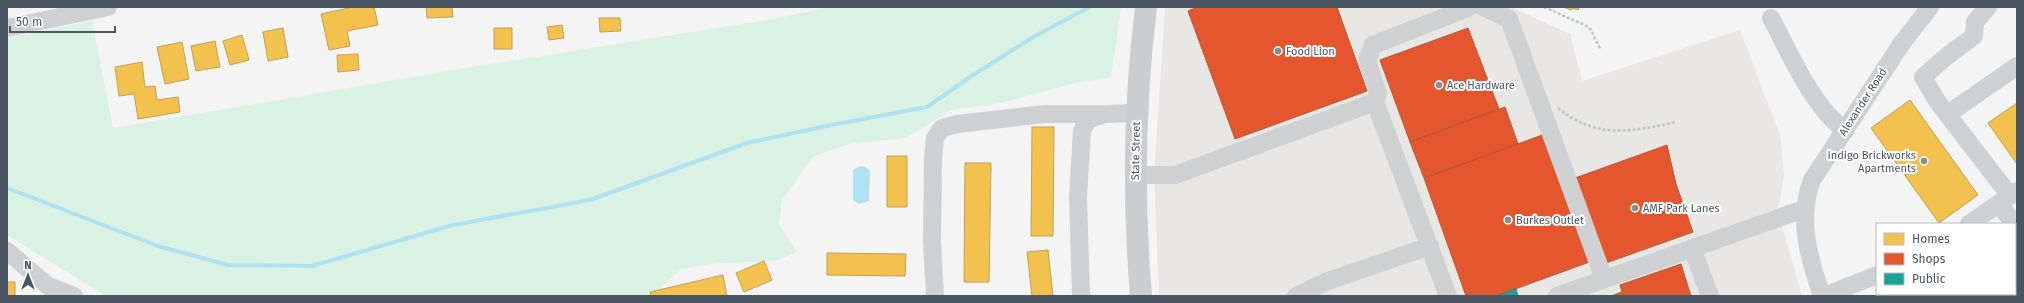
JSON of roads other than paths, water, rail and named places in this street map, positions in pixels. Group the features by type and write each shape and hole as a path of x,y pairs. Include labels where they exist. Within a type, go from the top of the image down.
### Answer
{"main road":[{"name":"State Street","path":"1141,296 1136,231 1136,113 1146,7"}],"street":[{"path":"7,28 108,7"},
{"path":"1448,296 1375,102 1378,93 1367,61 1373,45 1470,7"},
{"path":"1483,7 1509,19 1604,279"},
{"name":"Alexander Road","path":"1823,296 1809,253 1804,209 1812,180 1902,43 1930,7"},
{"path":"1988,7 1975,22 1974,36 1923,77 1937,101 2009,197 2014,223"},
{"path":"1771,18 1819,104 1830,119 1845,131"},
{"path":"1948,114 2017,66"},
{"path":"1135,175 1175,175 1375,102"},
{"path":"935,296 932,242 933,159 935,138 942,128 957,124 1045,114 1136,113"},
{"path":"1081,296 1078,197 1082,131 1087,120 1105,114"},
{"path":"1970,223 2009,197"},
{"path":"1557,296 1804,209"},
{"path":"1296,296 1325,282 1430,246"},
{"path":"1692,248 1710,296"},
{"path":"7,251 48,291 74,296"},
{"path":"1823,296 1876,275"}],"water":[{"path":"864,166 870,171 869,201 859,204 853,200 853,170"}],"waterway":[{"path":"7,188 158,246 228,265 312,266 453,225 590,200 747,143 927,107 970,77 1035,36 1090,7"}],"place":[{"name":"Food Lion","path":"1278,51"},
{"name":"Ace Hardware","path":"1439,85"},
{"name":"Indigo Brickworks Apartments","path":"1924,161"},
{"name":"AMF Park Lanes","path":"1635,208"},
{"name":"Burkes Outlet","path":"1508,220"}]}
